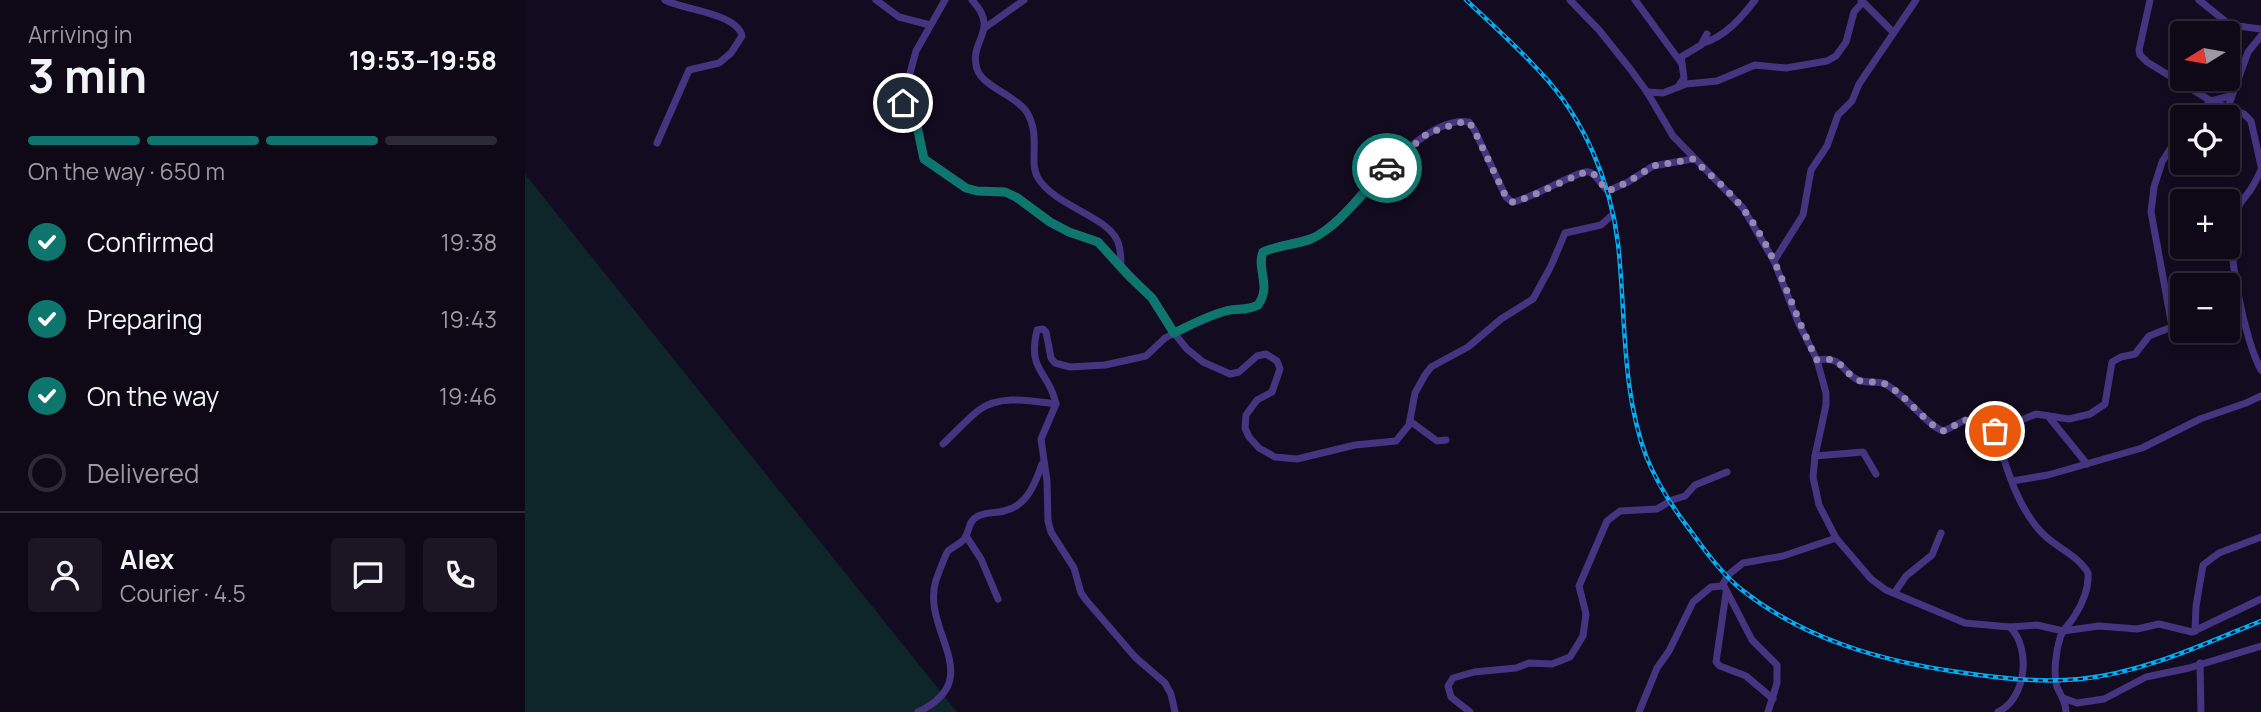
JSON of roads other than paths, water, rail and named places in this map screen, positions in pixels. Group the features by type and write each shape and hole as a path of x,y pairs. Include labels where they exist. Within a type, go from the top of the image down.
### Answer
{"street":[{"path":"657,143 688,69 719,63 731,53 742,36 736,24 665,0"},
{"path":"876,0 899,17 930,25"},
{"path":"945,0 916,51 903,103 917,126 924,159 966,188 1005,192 1050,222 1098,242 1152,298 1174,333 1187,349 1203,362 1230,374 1239,372 1257,356 1266,354 1277,361 1280,369 1272,392 1257,400 1246,415 1245,428 1259,448 1275,457 1297,458 1400,438 1411,421 1417,387 1431,367 1468,347 1501,319 1533,299 1565,233 1601,225 1611,216"},
{"path":"972,0 983,16 986,27"},
{"path":"1024,0 986,27 977,50 977,69 988,82 1020,103 1027,113 1036,142 1036,176 1049,192 1116,237 1122,268"},
{"path":"1570,0 1599,30 1647,92 1673,136 1743,208 1774,261 1817,360 1826,393 1815,457 1813,477 1816,493 1824,518 1836,538 1871,579 1886,590 1965,624 2010,627 2037,625 2063,631 2099,626 2137,629 2159,624 2187,632 2195,631 2261,599"},
{"path":"1635,0 1682,64"},
{"path":"1677,87 1684,78 1681,57 1684,53 1731,27 1755,0"},
{"path":"1774,261 1803,215 1811,170 1827,146 1835,120 1853,101 1859,83 1916,0"},
{"path":"2150,0 2140,55 2147,62 2170,74"},
{"path":"2199,0 2225,21"},
{"path":"1647,92 1663,93 1677,87 1717,81 1755,65 1786,68 1833,59 1846,42 1854,12 1862,1 1893,32"},
{"path":"2240,26 2261,29"},
{"path":"1703,43 1707,34"},
{"path":"2228,105 2248,52 2261,36"},
{"path":"2197,91 2222,105"},
{"path":"2207,105 2211,101 2230,96"},
{"path":"2235,273 2232,221 2261,168 2251,121 2240,113"},
{"path":"1175,712 1165,683 1135,657 1081,593 1074,568 1051,532 1042,434 1056,404 1034,360 1037,330 1043,328 1046,332 1053,360 1070,367 1105,365 1138,359 1153,351 1174,333 1195,322 1227,310 1245,310 1258,305 1265,288 1261,258 1263,252 1310,240 1335,224 1358,197 1416,141 1441,127 1459,121 1469,122 1506,197 1512,202 1552,188 1585,172 1593,173 1608,191 1653,166 1693,159"},
{"path":"2170,149 2162,162 2154,187 2151,212 2170,315"},
{"path":"2240,300 2249,341 2261,370"},
{"path":"1817,360 1837,360 1860,381 1886,384 1911,402 1935,428 1944,431 1965,420 1987,431 1995,431 2036,414 2075,418 2102,408 2107,399 2112,362 2121,357 2135,355 2149,336 2170,327"},
{"path":"2012,481 2048,475 2142,448 2200,419 2261,396"},
{"path":"943,444 981,408 994,402 1030,400 1056,404"},
{"path":"2048,416 2087,464"},
{"path":"1411,421 1437,441 1446,440"},
{"path":"1995,431 2019,499 2041,532 2072,556 2088,573 2083,599 2075,616 2063,631 2058,647 2056,679 2066,712"},
{"path":"1815,457 1863,452 1876,474"},
{"path":"918,712 939,699 948,687 951,664 937,622 935,583 947,553 963,541 971,522 977,516 1004,511 1023,503 1044,460"},
{"path":"1470,712 1451,697 1448,686 1453,678 1474,672 1516,668 1529,663 1552,664 1574,654 1584,634 1587,614 1580,582 1607,521 1612,516 1629,509 1657,509 1672,499 1685,496 1695,485 1727,472"},
{"path":"1895,592 1906,576 1932,555 1941,533"},
{"path":"966,536 981,559 998,599"},
{"path":"2195,631 2203,565 2219,553 2261,537"},
{"path":"1773,699 1746,676 1716,662 1728,575 1743,563 1783,556 1836,538"},
{"path":"1639,712 1657,668 1669,651 1693,602 1709,588 1724,589"},
{"path":"1724,589 1752,640 1777,665 1779,672 1768,712"},
{"path":"1998,712 2012,699 2022,680 2023,660 2020,644 2017,634 2010,627"},
{"path":"2063,698 2077,703 2104,699 2145,677 2261,646"},
{"path":"2200,663 2201,712"}],"railway":[{"path":"1466,0 1523,54 1556,91 1570,110 1593,153 1602,175 1614,221 1628,378 1638,431 1646,456 1677,513 1714,562 1742,590 1766,607 1817,635 1872,654 1929,667 2019,679 2080,679 2127,671 2261,621"}]}
